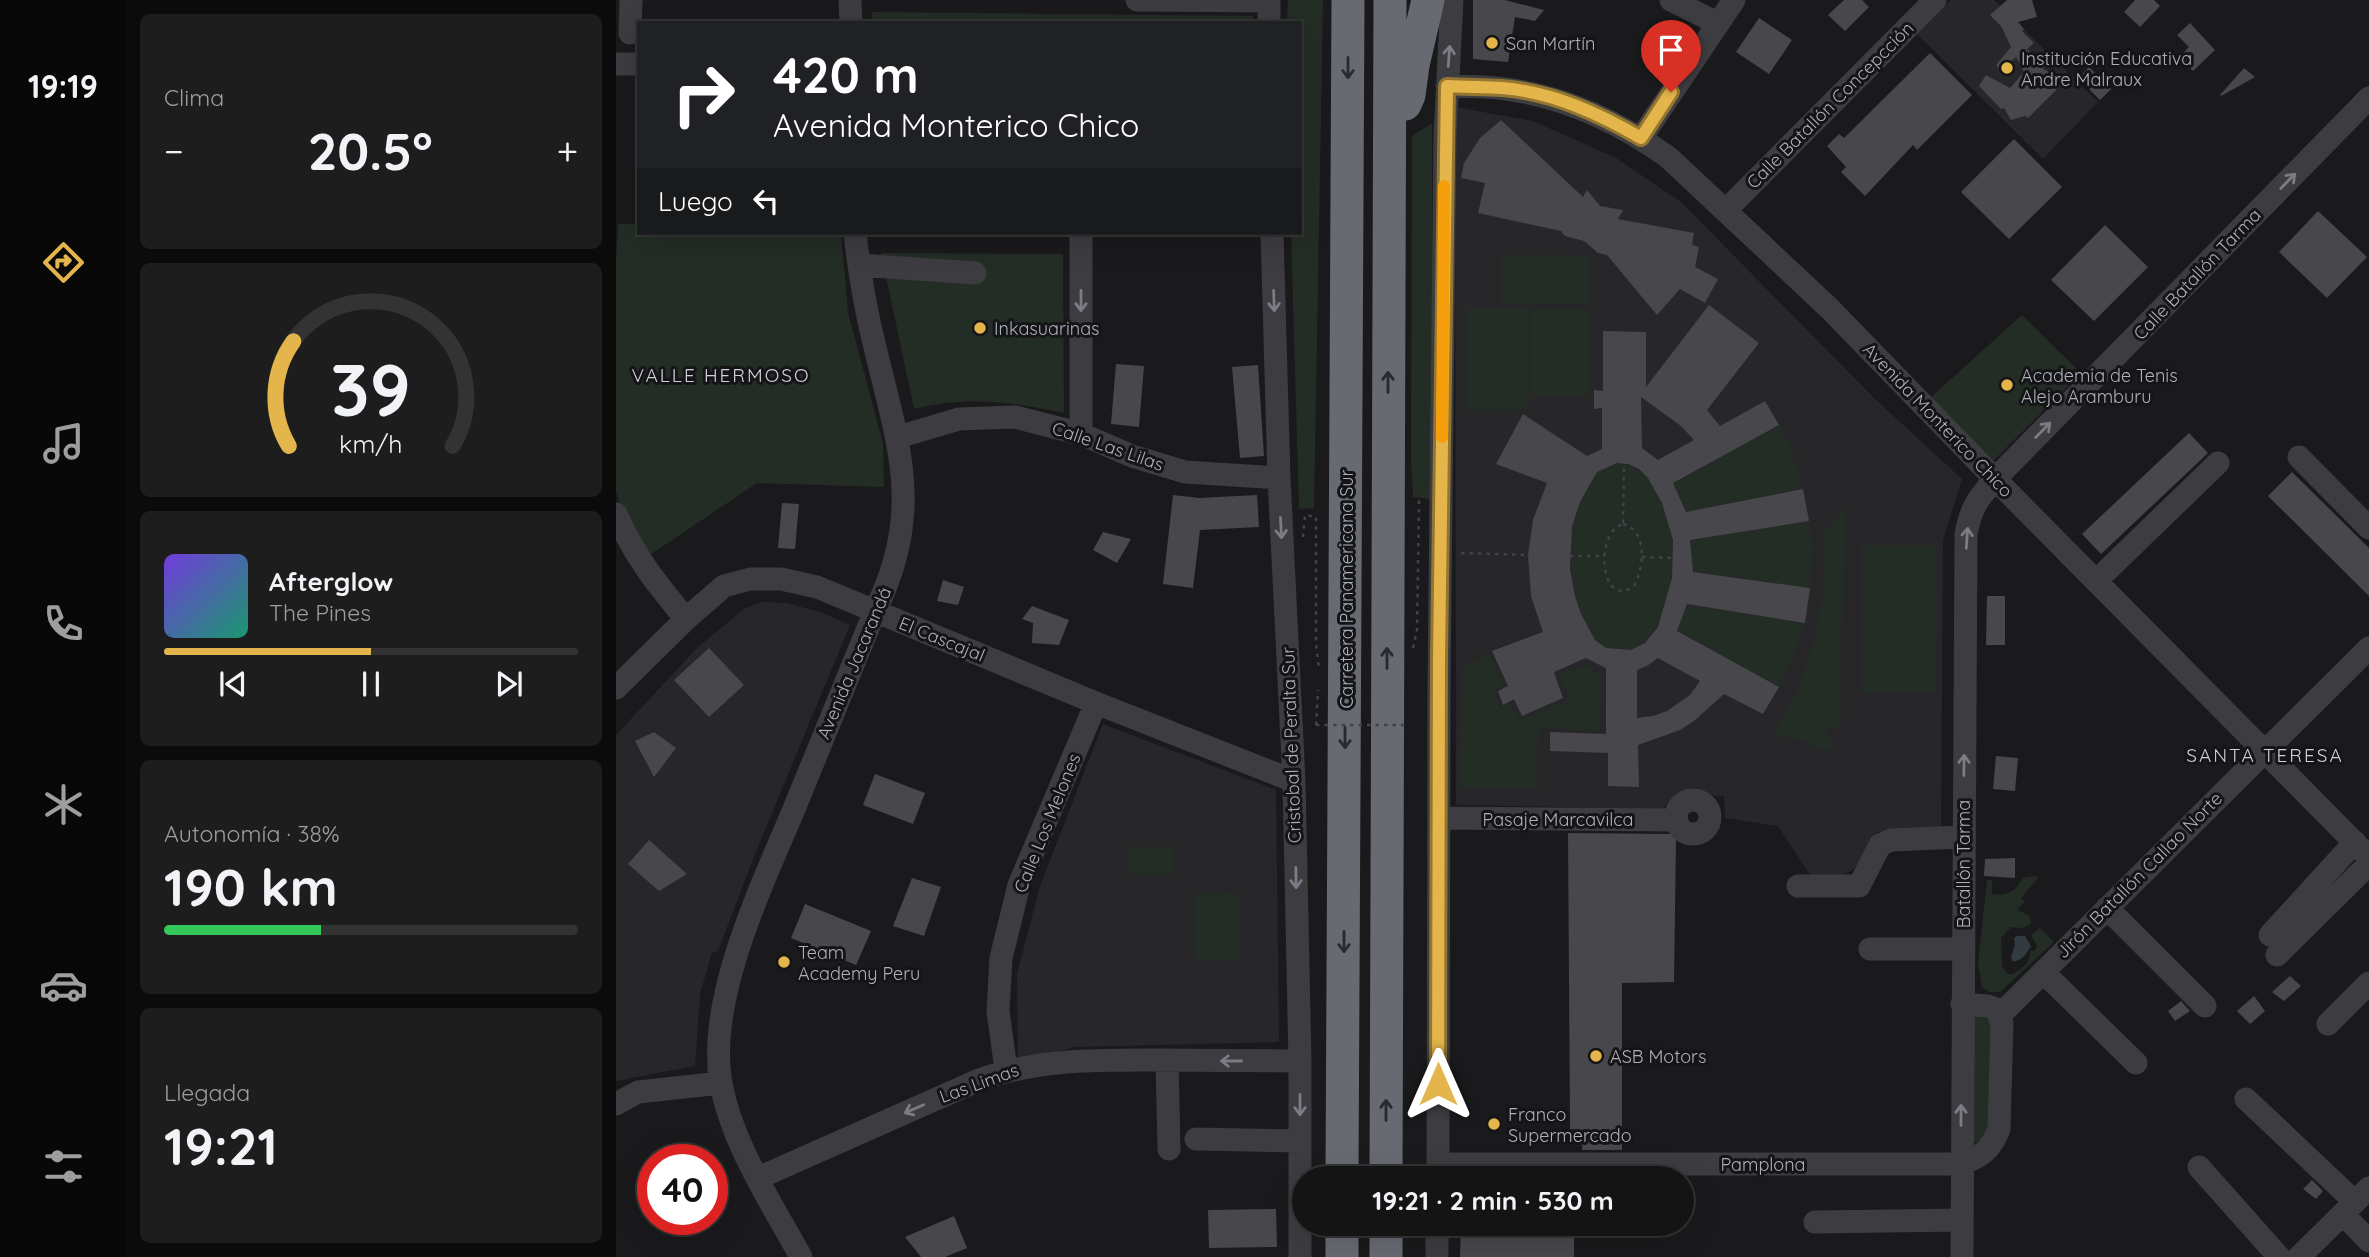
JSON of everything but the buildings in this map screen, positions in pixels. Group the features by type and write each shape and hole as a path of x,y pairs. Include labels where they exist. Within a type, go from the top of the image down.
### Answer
{"highway":[{"name":"Carretera Panamericana Sur","path":"1342,1166 1348,0"},
{"path":"1386,1166 1390,0"},
{"path":"1391,138 1409,95 1428,0"},
{"path":"1342,1236 1342,1257"},
{"path":"1386,1236 1386,1257"}],"street":[{"path":"628,33 631,0"},
{"path":"850,0 850,21"},
{"path":"1137,0 1269,8"},
{"path":"1438,1166 1447,86 1452,0"},
{"path":"1671,0 1717,23"},
{"path":"1641,138 1734,0"},
{"name":"Calle Batallón Concepcción","path":"1726,210 1935,0"},
{"path":"616,64 637,64"},
{"name":"Avenida Monterico Chico","path":"1447,86 1504,88 1569,103 1605,117 1668,157 1830,309 2362,850"},
{"name":"Calle Batallón Tarma","path":"1995,479 2369,98"},
{"name":"Avenida Jacarandá","path":"801,1257 737,1139 721,1083 720,1041 727,987 745,929 888,584 901,538 904,497 898,437 873,341 855,235"},
{"path":"1081,235 1082,434"},
{"name":"Cristobal de Peralta Sur","path":"1272,235 1279,478 1294,781 1300,1061 1300,1257"},
{"path":"859,265 975,273"},
{"name":"Calle Las Lilas","path":"898,437 959,419 1015,417 1082,434 1132,456 1185,472 1279,478"},
{"path":"2299,457 2369,528"},
{"path":"2096,580 2218,463"},
{"name":"Batallón Tarma","path":"1962,1257 1966,534 1976,501 1995,479"},
{"path":"616,514 628,542 648,574 686,619"},
{"name":"El Cascajal","path":"616,688 686,619 724,586 750,579 781,579 817,587 1096,703 1294,781"},
{"name":"Jirón Batallón Callao Norte","path":"2000,1015 2369,648"},
{"name":"Calle Los Melones","path":"1006,1070 998,1012 1002,958 1016,897 1096,703"},
{"name":"Pasaje Marcavilca","path":"1439,818 1689,834"},
{"path":"1798,886 1859,886 1880,845 1891,840 1963,837"},
{"path":"2362,850 2274,945 2369,864"},
{"path":"2107,908 2205,1006"},
{"path":"1870,949 1962,949"},
{"path":"2043,972 2136,1063"},
{"path":"2328,1024 2369,983"},
{"path":"1961,1164 1977,1159 1986,1152 1995,1142 1999,1129 2002,1023 1996,1009 1962,1004"},
{"name":"Las Limas","path":"758,1178 1006,1070 1079,1060 1300,1061"},
{"path":"1167,1060 1169,1149"},
{"path":"616,1104 638,1092 721,1083"},
{"path":"2246,1099 2356,1201 2369,1241"},
{"path":"1196,1139 1300,1141"},
{"name":"Pamplona","path":"1694,1168 1961,1164"},
{"path":"2199,1167 2279,1257"},
{"path":"2299,1257 2356,1201"},
{"path":"1815,1222 1962,1220"},
{"path":"1437,1236 1437,1257"}],"path":[{"path":"1623,463 1623,524"},
{"path":"1413,651 1417,630 1419,500"},
{"path":"1305,515 1316,517 1316,643 1319,672"},
{"path":"1623,524 1633,528 1641,543 1642,557 1638,580 1629,590 1617,590 1609,583 1605,556 1614,528 1623,524"},
{"path":"1454,553 1528,555"},
{"path":"1570,555 1605,556"},
{"path":"1642,557 1673,558"},
{"path":"1318,688 1317,725 1408,725"}],"shaded area":[{"path":"1288,0 1323,0 1314,508 1299,509 1291,235 1302,235 1302,21 1287,21"},
{"name":"Institución Educativa Andre Malraux","path":"1951,0 1994,0 2098,102 2043,159 1917,34"},
{"path":"872,12 1253,16 1253,21 872,21"},
{"path":"1455,107 1533,121 1616,158 1681,202 1875,399 1962,479 1943,540 1941,830 1877,832 1866,860 1844,875 1814,881 1778,826 1725,818 1724,796 1677,794 1662,809 1456,805"},
{"path":"1432,123 1432,499 1413,497 1411,463 1412,136"},
{"path":"618,224 637,224 637,235 841,235 848,312 883,444 884,487 757,483 644,559 630,538 616,492"},
{"name":"Inkasuarinas","path":"881,253 1063,254 1064,413 971,401 914,409"},
{"path":"1501,255 1588,256 1588,304 1501,304"},
{"path":"1467,307 1527,307 1527,410 1467,410"},
{"path":"1531,309 1589,309 1588,397 1531,397"},
{"name":"Academia de Tenis Alejo Aramburu","path":"2022,315 2081,373 1991,463 1931,397"},
{"path":"1779,425 1791,449 1803,489 1686,513 1672,484"},
{"path":"1617,463 1641,472 1658,493 1668,521 1672,554 1670,586 1663,616 1649,638 1631,650 1612,650 1597,642 1586,627 1579,608 1571,565 1572,529 1579,506 1597,473"},
{"path":"1845,505 1840,729 1829,726 1826,736 1835,739 1829,751 1775,732 1799,687 1816,634 1824,586 1824,534"},
{"path":"1809,521 1812,544 1810,588 1692,571 1690,540"},
{"path":"1861,546 1936,546 1936,693 1861,693"},
{"path":"762,602 787,603 823,613 850,625 755,854 718,951 712,953 700,994 695,1066 616,1081 616,735 697,648 744,609"},
{"path":"1685,604 1805,623 1779,687 1677,631"},
{"path":"1489,653 1504,685 1494,691 1501,708 1511,704 1519,721 1569,699 1559,675 1587,664 1593,671 1601,673 1600,731 1539,728 1537,788 1460,789 1461,669"},
{"path":"1103,724 1276,790 1279,1042 1075,1047 1018,1062 1017,974 1040,886"},
{"path":"1129,847 1174,847 1174,875 1129,874"},
{"path":"2039,877 2021,898 2025,902 2017,909 2030,917 2031,923 2024,928 2011,927 2001,938 2002,966 2008,974 2013,974 2026,965 2030,951 2035,951 2037,946 2031,935 2040,928 2054,942 2000,992 1990,992 1982,987 1978,963 1987,880 1992,880 1992,894 2002,894 2014,890 2023,878"},
{"path":"1239,893 1240,959 1196,959 1196,894"},
{"path":"2025,936 2031,946 2021,959 2012,961 2014,938"},
{"path":"1980,1015 1990,1019 1995,1027 1991,1123 1982,1139 1975,1143 1969,1136 1972,1017"}],"slow traffic":[{"path":"1442,437 1444,186"}],"place":[{"name":"San Martín","path":"1492,43"},
{"name":"Institución Educativa Andre Malraux","path":"2007,68"},
{"name":"Inkasuarinas","path":"980,328"},
{"name":"Academia de Tenis Alejo Aramburu","path":"2007,385"},
{"name":"Team Academy Peru","path":"784,962"},
{"name":"ASB Motors","path":"1596,1056"},
{"name":"Franco Supermercado","path":"1494,1124"}],"district":[{"name":"VALLE HERMOSO","path":"721,375"},
{"name":"SANTA TERESA","path":"2265,755"}],"route":[{"path":"1438,1084 1439,658 1447,86 1504,88 1541,95 1605,117 1641,138 1671,92"}]}
